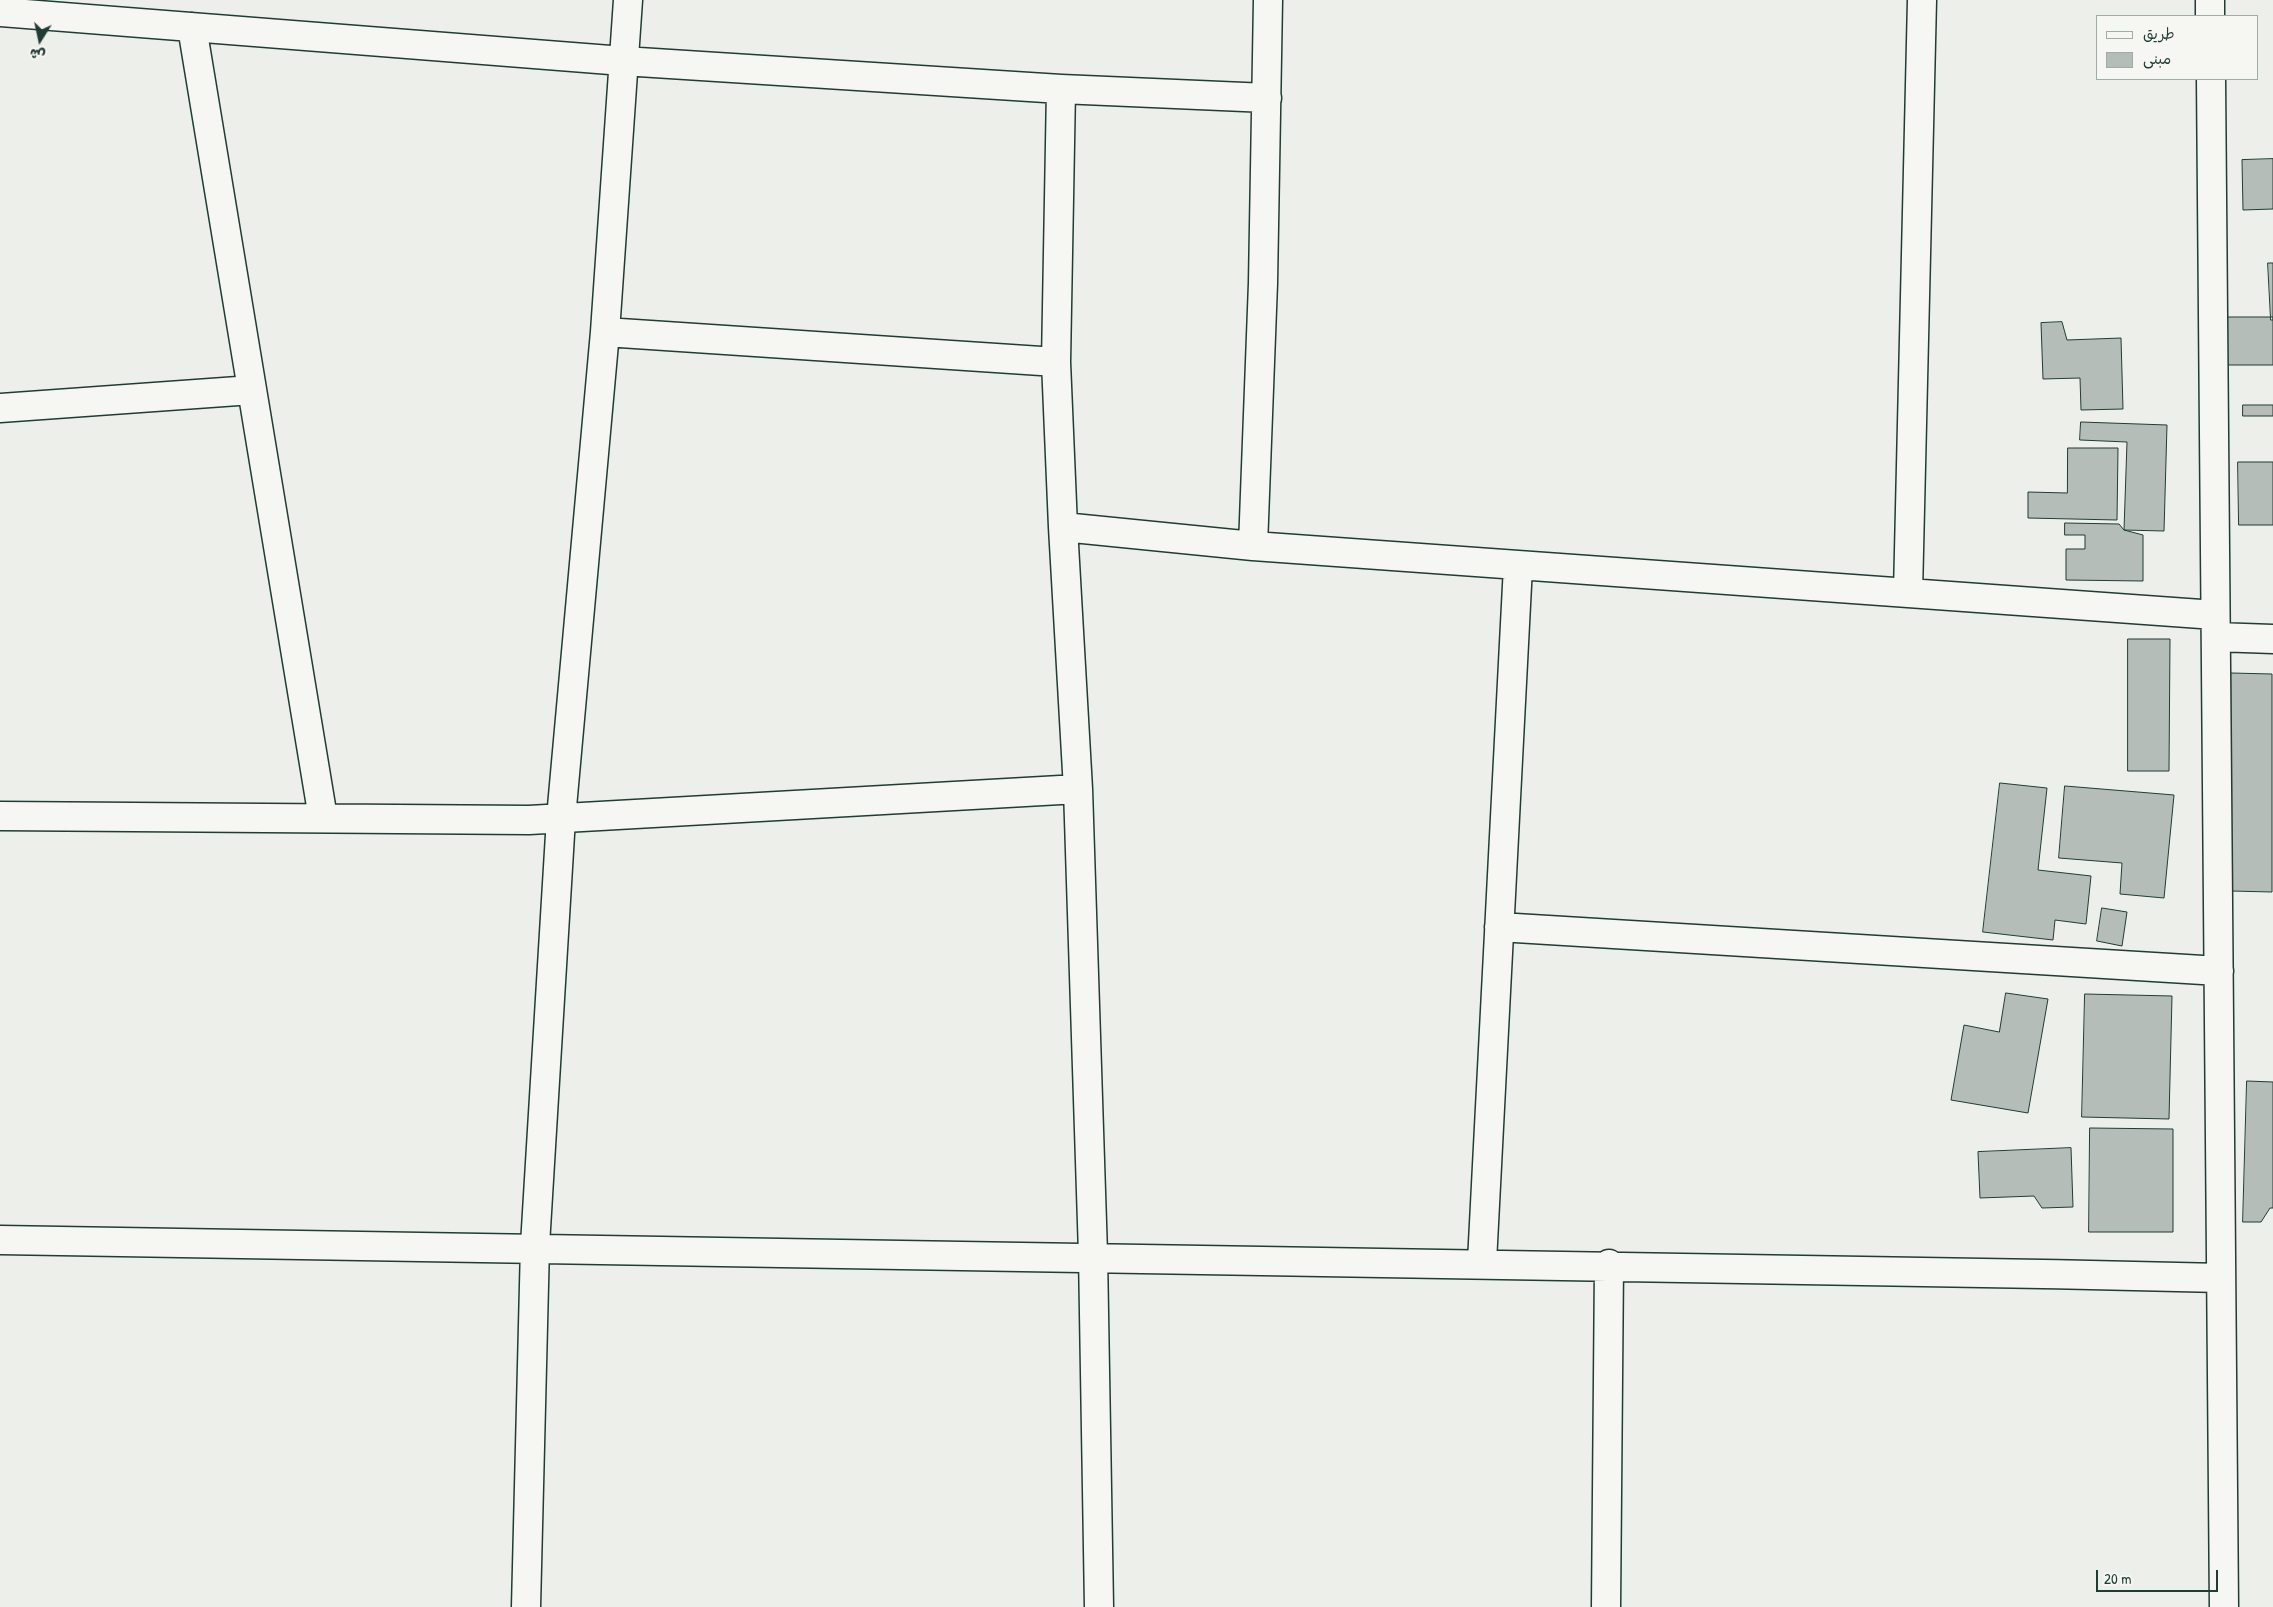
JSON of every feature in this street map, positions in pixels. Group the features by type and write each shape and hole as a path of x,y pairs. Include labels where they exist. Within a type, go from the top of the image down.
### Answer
{"street":[{"path":"526,1607 534,1245 560,818 605,332 628,0"},
{"path":"1254,546 1263,283 1268,0"},
{"path":"1908,593 1922,0"},
{"path":"2210,0 2210,15"},
{"path":"0,12 41,8 192,28 623,61 1061,88 1266,98"},
{"path":"192,28 323,818"},
{"path":"2211,80 2224,1607"},
{"path":"1061,88 1056,362 1078,789 1093,1254 1099,1607"},
{"path":"605,332 1056,362"},
{"path":"0,408 252,390"},
{"path":"1063,526 1254,546 1908,593 2215,626 2273,639"},
{"path":"1482,1262 1518,566"},
{"path":"0,816 529,820 1078,789"},
{"path":"1498,927 2219,971"},
{"path":"0,1240 534,1245 1093,1254 2221,1278"},
{"path":"1606,1607 1609,1264"}],"building":[{"path":"2273,159 2273,209 2243,210 2242,160"},
{"path":"2268,263 2273,263 2273,320 2271,320"},
{"path":"2227,317 2273,317 2273,365 2227,365"},
{"path":"2062,322 2067,340 2121,338 2123,409 2081,410 2080,378 2043,379 2041,323"},
{"path":"2243,405 2273,405 2273,416 2243,416"},
{"path":"2081,422 2167,425 2164,531 2124,530 2127,442 2080,440"},
{"path":"2068,448 2118,448 2117,520 2028,518 2028,492 2067,493"},
{"path":"2238,462 2273,462 2273,525 2239,525"},
{"path":"2065,523 2119,524 2124,530 2143,535 2143,581 2066,580 2066,549 2085,549 2085,535 2065,535"},
{"path":"2128,639 2170,639 2169,771 2128,771"},
{"path":"2231,673 2272,674 2272,892 2231,891"},
{"path":"2000,783 2047,788 2038,870 2091,876 2086,924 2055,920 2053,940 1983,932"},
{"path":"2065,786 2174,795 2164,898 2120,894 2122,863 2059,858"},
{"path":"2102,908 2127,912 2122,946 2097,941"},
{"path":"2006,993 2048,999 2028,1113 1951,1100 1964,1025 1999,1032"},
{"path":"2085,994 2172,996 2169,1119 2082,1117"},
{"path":"2247,1081 2273,1082 2273,1208 2270,1208 2261,1222 2243,1222"},
{"path":"2090,1128 2173,1129 2173,1232 2089,1232"},
{"path":"2071,1148 2073,1207 2042,1208 2034,1196 1980,1198 1978,1152"}]}
